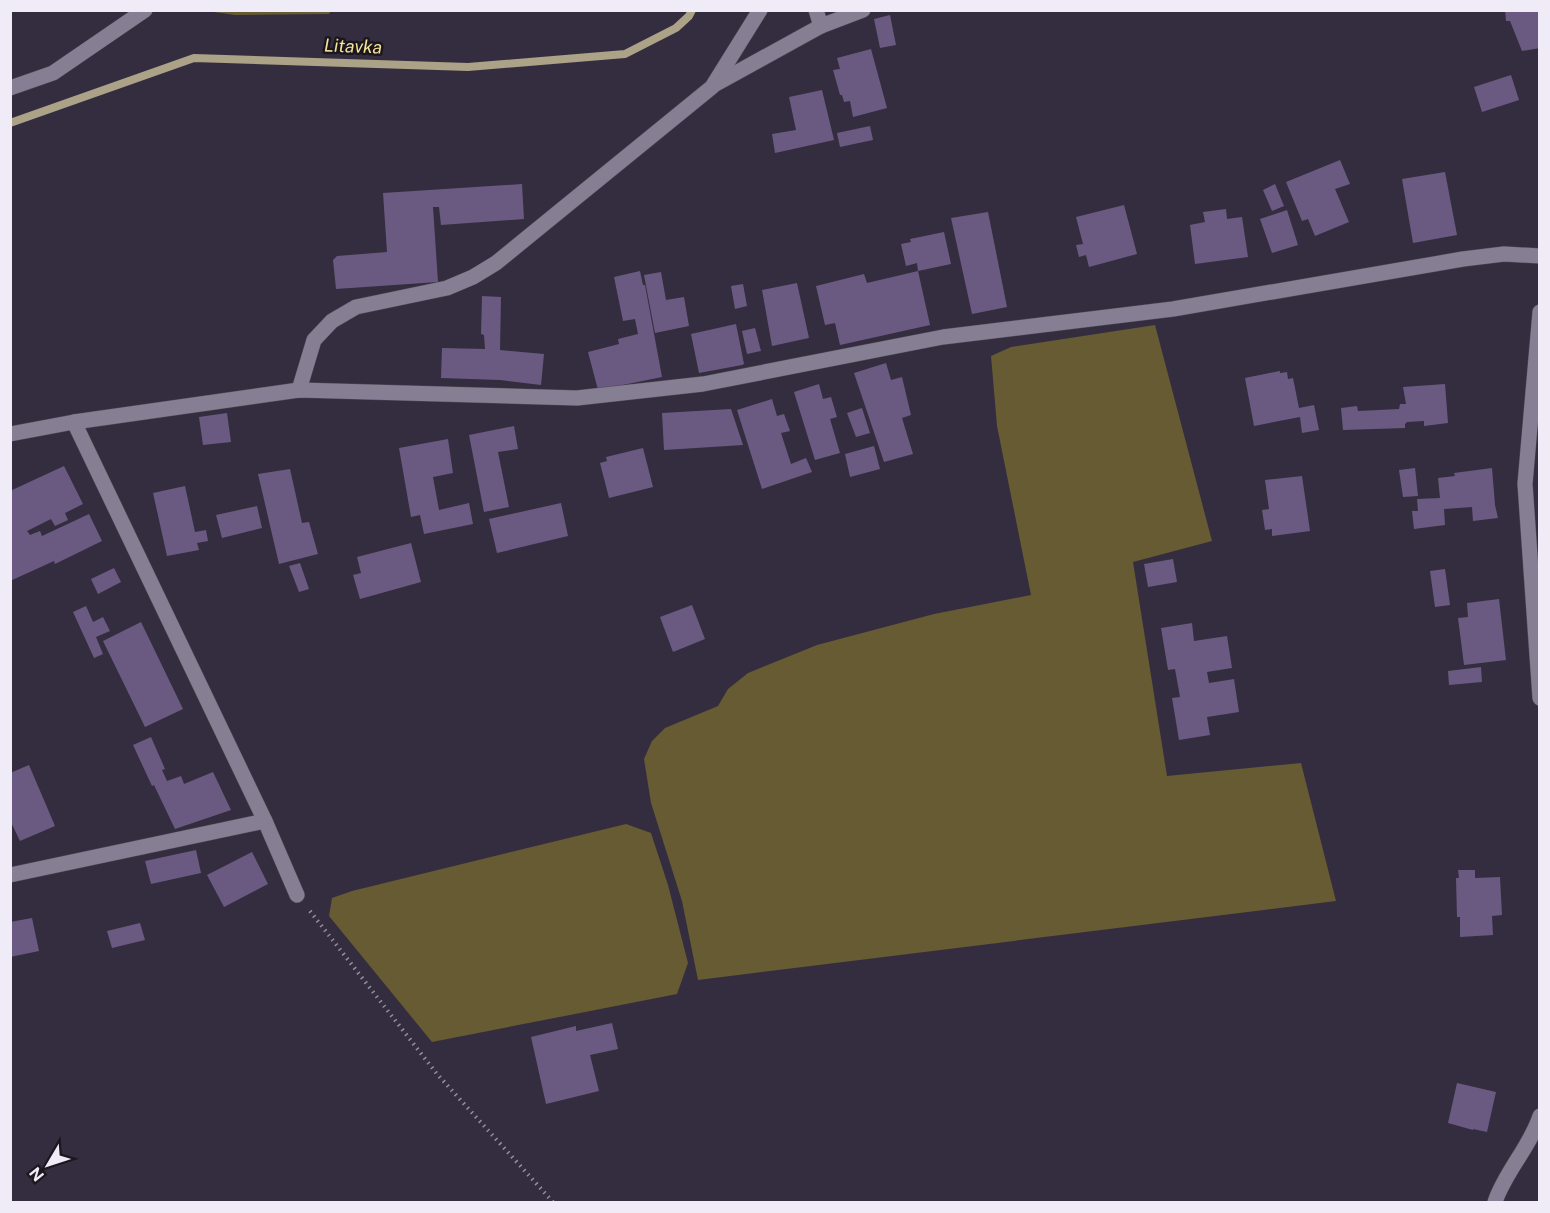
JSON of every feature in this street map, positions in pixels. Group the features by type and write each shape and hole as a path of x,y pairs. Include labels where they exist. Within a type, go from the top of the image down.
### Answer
{"street":[{"path":"10,88 53,73 145,10"},
{"path":"712,87 760,10"},
{"path":"816,10 821,26"},
{"path":"299,390 314,340 332,321 356,307 447,288 473,277 496,263 712,87 821,26 863,10"},
{"path":"10,434 74,422 299,390 577,398 704,384 943,337 1173,309 1463,259 1504,254 1539,256"},
{"path":"1539,312 1525,484 1539,698"},
{"path":"74,422 265,821 297,895"},
{"path":"10,875 265,821"},
{"path":"1495,1203 1500,1187 1539,1120"}],"path":[{"path":"297,895 436,1074 553,1203"}],"shaded area":[{"path":"207,11 331,11 329,14 235,15"},
{"path":"1155,325 1212,541 1133,562 1167,776 1301,763 1336,901 698,980 682,901 651,803 644,759 652,741 665,728 718,706 728,689 748,673 817,645 934,614 1031,595 997,426 991,356 1011,347"},
{"path":"626,824 651,833 668,885 688,963 677,994 432,1042 329,916 332,898 352,891"}],"building":[{"path":"1505,10 1540,10 1540,48 1522,51 1510,21 1506,21"},
{"path":"890,15 896,45 880,48 874,19"},
{"path":"871,49 887,108 853,117 850,101 844,102 840,95 833,70 840,69 837,58"},
{"path":"1511,75 1519,100 1482,112 1474,87"},
{"path":"822,90 834,140 775,153 772,134 796,130 789,97"},
{"path":"870,126 873,140 840,147 837,133"},
{"path":"1340,160 1350,184 1335,189 1349,222 1315,236 1308,219 1302,221 1286,182"},
{"path":"1445,172 1457,235 1413,243 1402,179"},
{"path":"522,184 524,219 441,225 439,207 433,207 438,282 336,289 333,260 337,256 387,252 383,193"},
{"path":"1275,184 1284,206 1272,211 1263,190"},
{"path":"1124,205 1137,254 1089,267 1086,255 1079,257 1076,245 1083,244 1076,217"},
{"path":"1226,209 1227,219 1242,217 1248,257 1195,264 1190,225 1205,222 1203,212"},
{"path":"1287,210 1298,245 1272,253 1260,219"},
{"path":"988,212 1007,307 972,314 951,218"},
{"path":"944,232 951,264 918,271 917,263 906,266 901,244 911,242 910,239"},
{"path":"640,271 643,285 645,285 662,377 598,390 588,352 619,344 618,339 638,334 635,319 623,321 614,277"},
{"path":"918,271 930,325 840,345 835,323 825,325 816,286 864,274 867,283"},
{"path":"661,272 666,300 684,297 689,326 655,333 644,275"},
{"path":"797,283 809,338 772,346 762,290"},
{"path":"743,284 747,306 735,309 731,286"},
{"path":"482,296 501,297 500,350 544,354 541,385 500,380 441,378 442,348 485,349 484,335 481,334"},
{"path":"736,324 744,364 699,373 691,334"},
{"path":"755,328 761,351 747,354 742,331"},
{"path":"886,363 891,380 902,377 911,415 902,418 913,454 884,462 854,373"},
{"path":"1280,371 1280,373 1287,372 1288,379 1293,378 1299,408 1314,405 1319,430 1302,433 1300,417 1254,426 1245,378"},
{"path":"819,384 823,399 831,397 837,417 830,419 840,453 815,460 794,392"},
{"path":"1445,384 1448,423 1424,426 1424,421 1407,422 1405,428 1343,430 1341,408 1357,406 1358,411 1399,409 1400,404 1406,404 1403,387"},
{"path":"772,399 777,416 784,414 790,431 781,433 791,464 806,458 812,472 762,489 737,410"},
{"path":"862,408 870,433 856,437 847,413"},
{"path":"731,409 743,445 664,450 662,413"},
{"path":"227,413 231,442 203,445 199,417"},
{"path":"514,426 518,449 498,452 509,507 484,512 469,435"},
{"path":"448,439 453,473 433,477 439,510 469,503 473,524 424,534 420,515 411,517 399,448"},
{"path":"874,446 880,469 850,477 845,454"},
{"path":"643,448 653,487 609,498 600,463 607,461 606,457"},
{"path":"64,466 83,504 65,513 68,520 55,526 51,519 27,531 30,535 40,531 42,536 89,514 102,541 55,564 54,561 10,581 10,544 12,544 10,540 10,491"},
{"path":"1415,468 1418,496 1403,497 1399,470"},
{"path":"1492,468 1498,518 1473,521 1472,507 1444,509 1445,525 1414,529 1412,511 1418,511 1417,499 1440,498 1438,478 1455,476 1454,473"},
{"path":"290,469 302,523 309,522 318,554 279,564 258,474"},
{"path":"1302,476 1310,531 1272,536 1272,529 1265,530 1262,510 1269,509 1265,480"},
{"path":"185,486 195,532 206,530 208,541 197,543 199,550 167,556 153,493"},
{"path":"561,503 568,536 497,553 489,519"},
{"path":"257,506 262,528 222,538 216,515"},
{"path":"411,543 421,582 360,599 353,575 361,573 357,557"},
{"path":"1173,559 1177,582 1148,587 1144,564"},
{"path":"300,563 309,589 299,592 289,566"},
{"path":"114,568 121,582 98,594 91,579"},
{"path":"1445,569 1450,605 1435,607 1430,571"},
{"path":"1499,599 1506,660 1464,665 1458,618 1468,617 1467,603"},
{"path":"692,605 705,639 673,652 660,617"},
{"path":"86,606 93,622 103,617 110,631 96,637 103,654 94,658 73,612"},
{"path":"141,622 183,709 145,727 103,641"},
{"path":"1192,623 1194,641 1227,636 1232,668 1207,672 1209,683 1234,679 1239,712 1207,717 1210,735 1179,740 1172,698 1180,697 1175,669 1168,670 1161,628"},
{"path":"1481,667 1482,682 1449,685 1448,671"},
{"path":"151,737 165,769 162,770 167,781 181,776 184,784 213,772 231,810 175,829 133,745"},
{"path":"29,765 55,826 20,841 10,820 10,773"},
{"path":"196,850 201,873 151,884 145,861"},
{"path":"252,852 268,884 224,907 207,875"},
{"path":"1458,870 1475,870 1475,878 1500,877 1502,915 1492,916 1493,935 1460,937 1460,917 1457,917 1456,878 1459,878"},
{"path":"32,918 39,951 10,957 10,922"},
{"path":"140,923 145,940 112,948 107,931"},
{"path":"612,1023 618,1049 590,1055 599,1091 546,1104 531,1037 576,1026 576,1031"},
{"path":"1457,1083 1496,1092 1487,1132 1448,1123"}],"waterway":[{"name":"Litavka","path":"10,123 194,58 468,67 625,54 676,28 692,10"}]}
